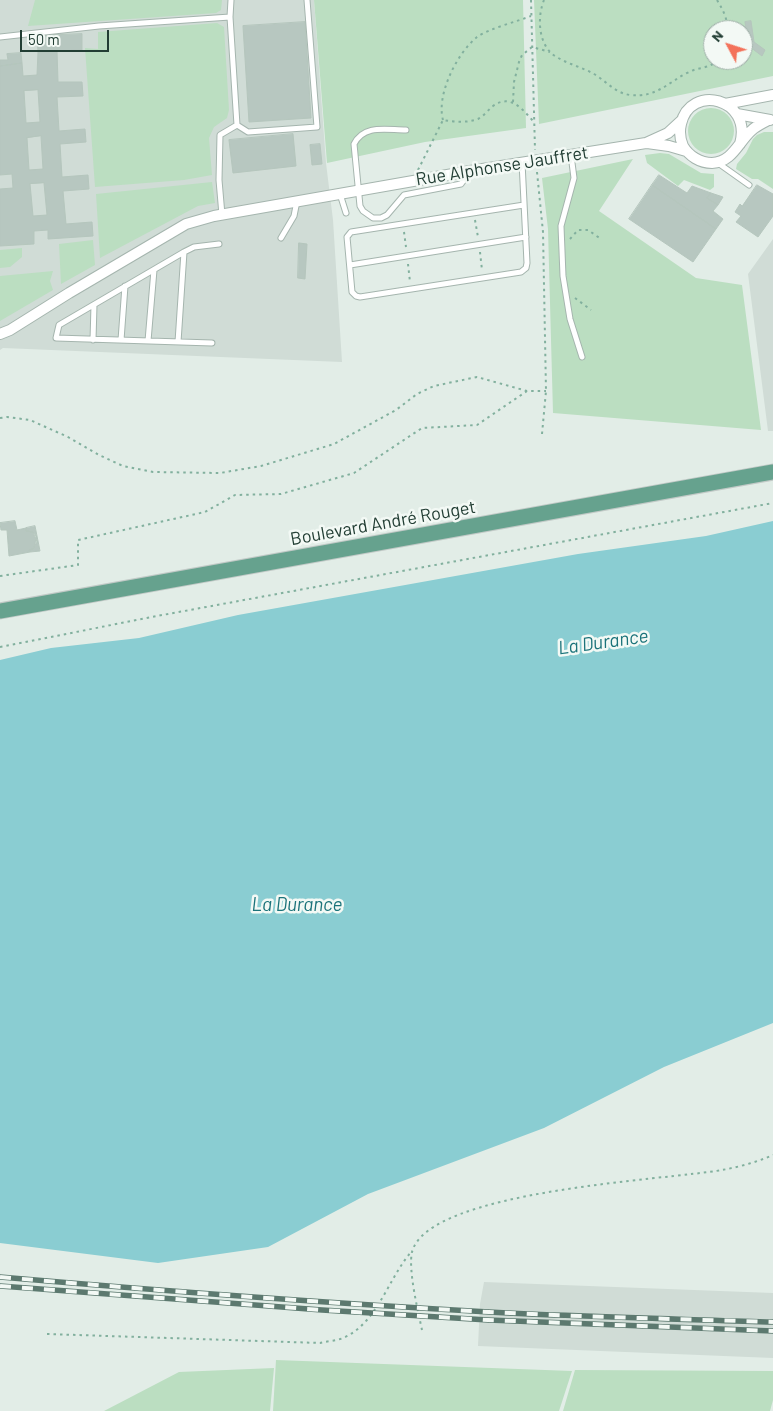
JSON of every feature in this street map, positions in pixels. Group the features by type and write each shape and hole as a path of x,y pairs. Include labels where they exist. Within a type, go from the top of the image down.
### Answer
{"main road":[{"name":"Boulevard André Rouget","path":"0,611 773,472"}],"street":[{"name":"Rue Alphonse Jauffret","path":"0,334 10,330 186,224 222,214 646,142 668,133 699,102 717,100 725,104 773,95"},
{"path":"725,104 737,114 770,120"},
{"path":"737,114 742,128 740,144"},
{"path":"717,162 727,158 734,152 752,130 770,120"},
{"path":"681,121 680,136 686,151"},
{"name":"Rue Alphonse Jauffret","path":"646,142 686,151 700,161 717,162"}],"lane":[{"path":"231,0 230,17 237,125"},
{"path":"237,125 248,132 317,127 306,0"},
{"path":"0,37 99,26 230,17"},
{"path":"222,214 219,180 220,135 237,125"},
{"path":"406,130 370,130 358,136 354,144 360,206 363,211 373,218 381,218 387,215 404,194 460,184 470,171"},
{"path":"571,155 574,178 560,226 563,276 570,319 582,357"},
{"path":"522,162 527,263 526,268 522,272 360,297 352,292 349,234 524,205"},
{"path":"717,162 749,185"},
{"path":"340,194 346,213"},
{"path":"281,238 294,216 297,201"},
{"path":"373,218 374,229"},
{"path":"350,266 526,237"},
{"path":"212,343 56,338 60,325 125,286 194,247 219,244"},
{"path":"178,342 184,252"},
{"path":"148,341 154,270"},
{"path":"121,340 125,286"},
{"path":"93,340 94,305"}],"path":[{"path":"531,0 534,122 543,232 546,391 542,434"},
{"path":"544,0 539,20 543,38 550,52 556,57 590,72 620,92 631,95 651,93 661,90 691,71 703,68"},
{"path":"717,0 727,20"},
{"path":"415,180 420,165 443,120 441,112 446,85 455,64 477,37 531,16"},
{"path":"532,47 550,52"},
{"path":"513,102 514,82 519,62 522,55 532,47"},
{"path":"443,120 457,122 480,118 494,105 504,100 513,102 534,122"},
{"path":"566,244 578,230 588,230 601,239"},
{"path":"563,276 570,293 591,310"},
{"path":"0,418 8,417 30,420 68,437 99,456 123,466 153,472 220,473 261,466 334,444 396,410 417,394 434,386 476,377 527,391 546,391"},
{"path":"0,576 78,565 78,540 205,512 235,495 281,494 354,473 422,428 477,426 527,391"},
{"path":"0,647 157,616 773,503"},
{"path":"47,1334 320,1342 342,1338 358,1328 369,1316 403,1261 421,1237 429,1229 451,1218 487,1206 570,1188 722,1170 773,1155"},
{"path":"412,1251 412,1267 422,1330"}],"shaded area":[{"path":"0,0 314,0 326,163 333,220 342,362 3,348 0,350"},
{"path":"773,239 773,431 768,431 748,274"},
{"path":"484,1282 773,1293 773,1358 478,1346 480,1304"}],"green space":[{"path":"35,0 222,0 221,10 216,13 28,26"},
{"path":"314,0 523,0 526,128 425,142 327,163"},
{"path":"534,0 773,0 773,76 539,124"},
{"path":"217,23 224,27 229,110 227,118 214,127 209,138 212,175 184,180 95,187 85,48 98,49 98,32"},
{"path":"711,108 724,112 730,118 734,131 730,144 724,150 711,154 698,150 692,144 688,131 692,118 698,112"},
{"path":"764,132 773,132 773,189 758,179 752,179 736,169 737,164 746,153 753,139"},
{"path":"669,154 701,173 714,174 714,187 710,190 684,180 678,186 647,163 645,155"},
{"path":"633,159 599,211 696,278 742,285 761,430 553,413 548,229 542,178"},
{"path":"212,182 215,203 198,206 100,258 96,194"},
{"path":"93,240 95,265 61,284 59,244"},
{"path":"22,248 22,257 10,267 0,268 0,250"},
{"path":"53,271 50,281 53,290 0,321 0,276"},
{"path":"276,1360 572,1371 559,1411 273,1411"},
{"path":"274,1368 270,1411 104,1411 179,1372"},
{"path":"575,1370 773,1371 773,1400 770,1411 563,1411"}],"water":[{"name":"La Durance","path":"773,521 773,1023 664,1067 544,1128 368,1194 268,1247 158,1263 0,1243 0,660 51,648 139,638 238,615 578,554 706,536"}],"building":[{"path":"305,22 311,118 249,122 243,26"},
{"path":"82,34 82,50 38,52 37,36"},
{"path":"753,35 754,42 765,50 762,56 754,50"},
{"path":"57,51 58,82 82,82 83,96 57,97 59,131 85,129 86,142 60,144 62,177 88,175 89,189 63,191 66,224 92,222 93,236 48,239 48,230 34,231 34,244 0,246 0,189 13,188 12,174 0,175 0,66 22,63 23,76 37,75 38,52","holes":["38,90 40,122 26,123 24,91","41,136 43,169 29,170 27,138","44,183 47,215 33,216 30,184"]},
{"path":"21,53 22,63 0,66 0,60 8,60 7,54"},
{"path":"293,134 296,166 233,173 229,140"},
{"path":"320,144 322,164 312,165 310,145"},
{"path":"659,175 687,193 692,186 711,193 707,198 718,205 713,211 723,219 716,229 652,185"},
{"path":"652,185 716,229 693,262 629,219"},
{"path":"757,185 773,194 773,216 758,237 736,222 741,216 735,212 740,204 742,206"},
{"path":"711,193 723,197 718,205 707,198"},
{"path":"299,243 307,244 305,279 298,278"},
{"path":"15,521 17,530 26,528 26,531 33,532 37,542 33,549 29,550 30,552 9,556 7,530 1,530 0,523"},
{"path":"35,526 40,551 30,552 29,550 33,549 35,545 36,536 33,532 26,531 26,528"}],"railway":[{"path":"0,1277 489,1312 773,1322"},
{"path":"0,1286 322,1310 488,1320 773,1331"}]}
